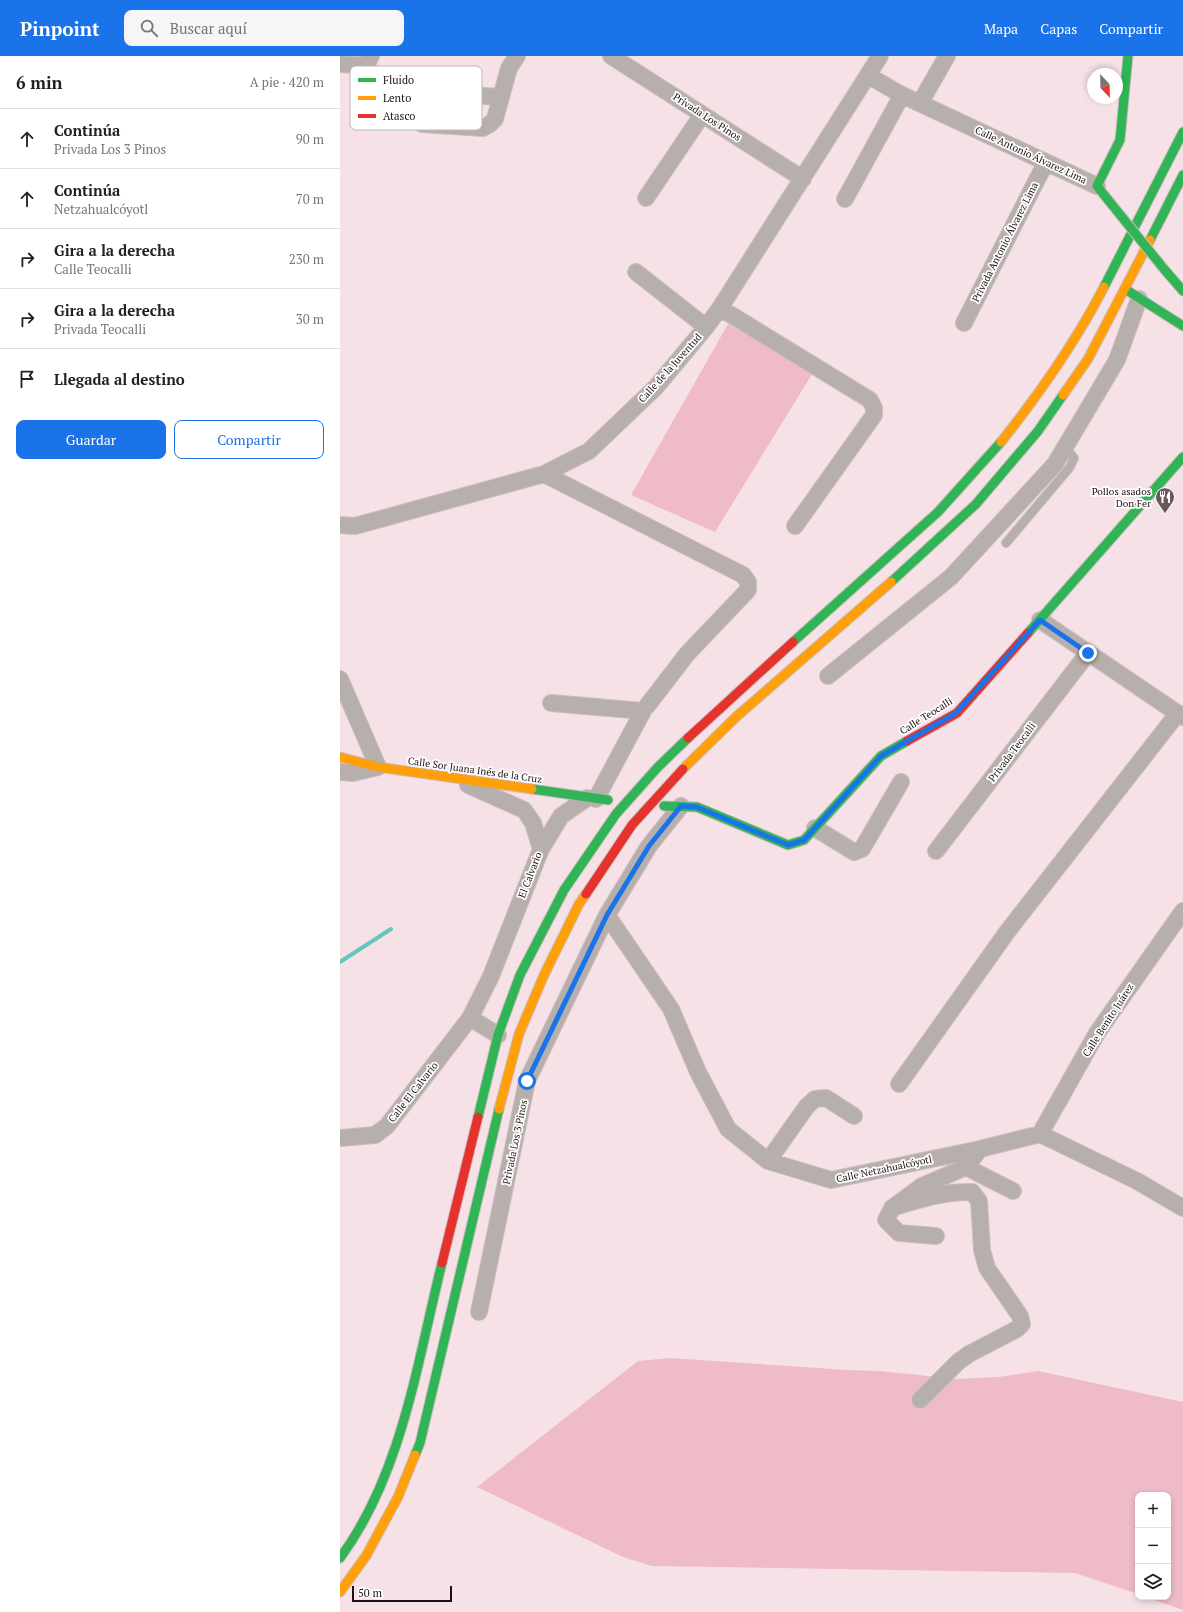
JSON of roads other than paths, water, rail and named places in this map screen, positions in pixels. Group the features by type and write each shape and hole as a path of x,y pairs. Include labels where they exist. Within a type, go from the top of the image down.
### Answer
{"main road":[{"path":"1097,186 1120,140 1128,56"},
{"path":"340,1558 351,1543 379,1489 406,1415 429,1314 498,1035 520,974 564,890 616,814 663,761 719,708 938,512 995,450 1038,395 1088,318 1183,132"},
{"path":"340,1592 366,1556 398,1497 420,1443 442,1357 496,1119 519,1034 544,975 579,904 632,825 670,782 736,717 892,581 976,504 1038,431 1088,359 1125,290 1183,175"},
{"name":"Calle Antonio Álvarez Lima","path":"1097,186 1183,291"},
{"path":"1125,290 1183,326"},
{"name":"Calle Teocalli","path":"664,806 697,807 788,845 804,840 881,756 956,713 1183,457"},
{"name":"Calle Sor Juana Inés de la Cruz","path":"340,756 378,767 597,799"}],"street":[{"path":"340,64 367,64 370,56"},
{"path":"482,128 490,124 495,119 509,68 516,56"},
{"name":"Privada Los Pinos","path":"611,56 803,179"},
{"name":"Calle de la Juventud","path":"340,526 355,526 544,474 589,451 656,387 720,308 869,76 880,56"},
{"path":"920,103 947,56"},
{"name":"Calle Antonio Álvarez Lima","path":"869,76 902,95 1097,186"},
{"path":"845,199 902,95"},
{"path":"482,96 500,97"},
{"path":"646,198 702,115"},
{"name":"Privada Antonio Álvarez Lima","path":"964,323 1046,162"},
{"path":"636,272 706,327"},
{"path":"828,676 951,577 1055,464 1117,360 1139,299"},
{"path":"720,308 870,400 874,408 874,415 795,526"},
{"path":"544,474 743,575 748,582 748,590 687,654 647,706"},
{"path":"899,1084 1007,932 1180,715 1040,620"},
{"name":"Privada Teocalli","path":"936,851 1088,653"},
{"path":"340,679 378,767 353,773 340,772"},
{"path":"541,849 561,816 597,799 643,711 551,703"},
{"name":"El Calvario","path":"447,776 524,810 533,823 541,849 491,976 470,1018"},
{"path":"815,828 854,852 862,849 901,782"},
{"name":"Privada Los 3 Pinos","path":"479,1312 527,1081 607,915 649,846 681,806"},
{"name":"Calle Benito Juárez","path":"1040,1134 1098,1033 1183,911"},
{"name":"Calle Netzahualcóyotl","path":"607,915 671,1009 698,1072 728,1129 768,1161 831,1180 980,1150 1040,1134"},
{"path":"470,1018 498,1035"},
{"name":"Calle El Calvario","path":"340,1138 375,1135 387,1126 470,1018"},
{"path":"768,1161 807,1106 815,1098 826,1098 854,1116"},
{"path":"1040,1134 1137,1181 1183,1208"},
{"path":"936,1236 899,1233 886,1220 892,1208 922,1186 966,1167 980,1150"},
{"path":"966,1167 1013,1191"},
{"path":"892,1208 919,1200 953,1193 972,1192 979,1201 982,1250 987,1268 1020,1316 1022,1324 1017,1329 969,1354 958,1362 920,1400"}],"lane":[{"path":"1006,543 1070,467 1074,458 1065,447"}],"waterway":[{"path":"340,962 391,929"}],"place":[{"name":"Pollos asados Don Fer","path":"1165,514"}]}
